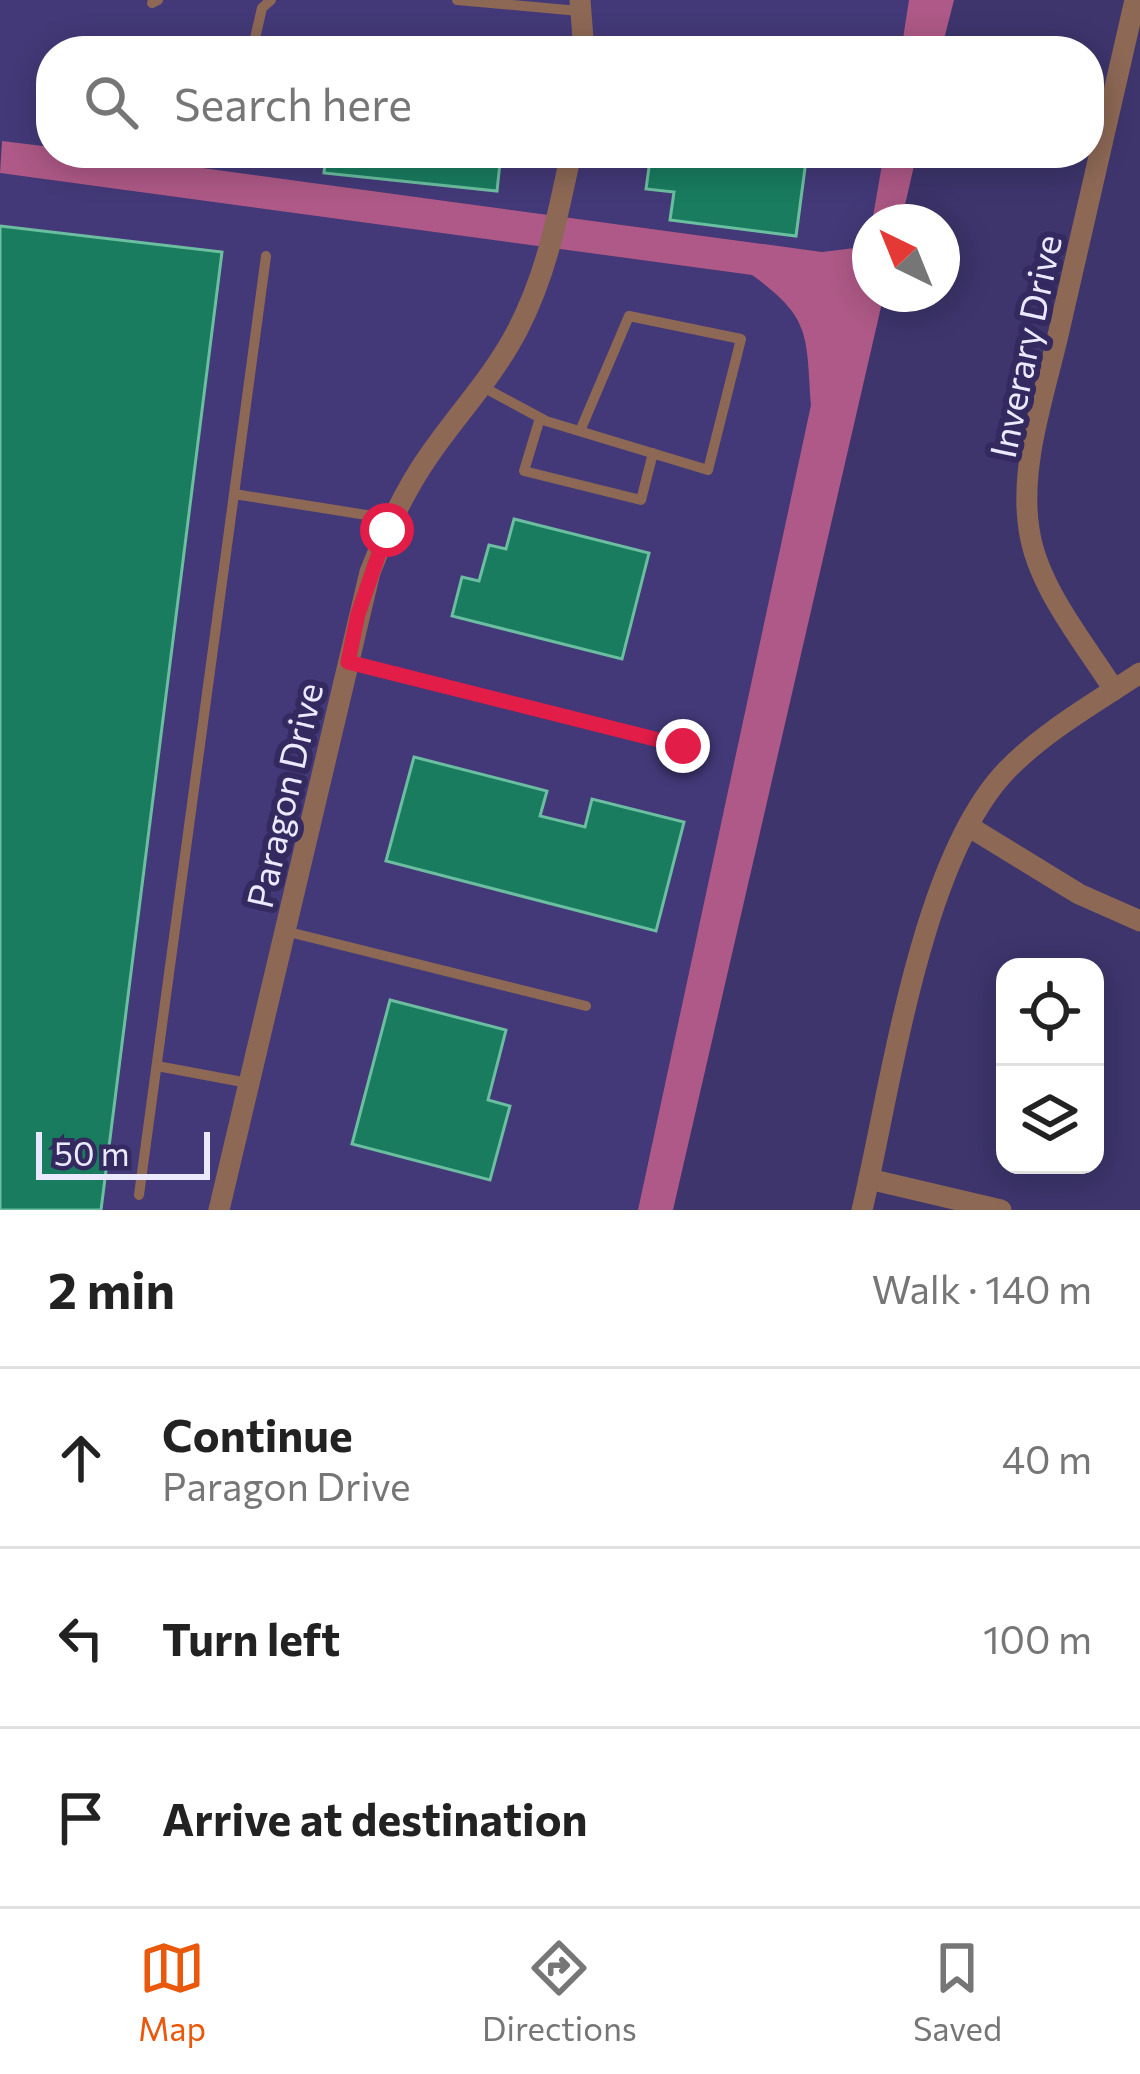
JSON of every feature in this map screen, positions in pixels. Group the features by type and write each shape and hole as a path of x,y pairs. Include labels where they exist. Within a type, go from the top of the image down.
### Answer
{"street":[{"name":"Inverary Drive","path":"1104,138 1136,0"},
{"path":"581,6 583,36"},
{"name":"Paragon Drive","path":"219,1210 370,572 428,456 483,387 534,294 549,252 568,168"},
{"name":"Inverary Drive","path":"1097,168 1030,464 1027,497 1029,531 1039,563 1114,690"},
{"path":"862,1210 933,911 968,826 1006,771 1040,741 1140,674"},
{"path":"968,826 1079,894 1140,921"},
{"path":"869,1179 1001,1210"}],"lane":[{"path":"255,36 262,8 271,0"},
{"path":"457,0 581,6"},
{"path":"139,1195 266,256"},
{"path":"483,387 540,418 708,470 741,339 629,316 580,430"},
{"path":"540,418 524,471 641,500 653,453"},
{"path":"234,494 392,520"},
{"path":"348,662 683,746"},
{"path":"285,931 586,1006"},
{"path":"157,1066 250,1084"}],"shaded area":[{"path":"0,0 909,0 903,36 36,36 36,146 0,142"},
{"path":"909,0 954,0 945,36 903,36"},
{"path":"2,141 36,145 36,168 203,168 822,252 852,248 852,312 880,312 673,1210 638,1210 811,405 802,330 786,304 752,275 0,173"},
{"path":"203,168 881,168 875,204 852,204 852,248 823,252"},
{"path":"881,168 914,168 905,204 875,204"},
{"path":"0,173 752,275 784,298 806,335 811,405 638,1210 0,1210"}],"building":[{"path":"324,168 499,168 497,191 324,173"},
{"path":"649,168 805,168 796,236 670,220 674,192 646,189"},
{"path":"0,226 222,252 101,1210 0,1210"},
{"path":"514,519 649,553 622,659 452,616 462,577 479,581 489,545 506,549"},
{"path":"414,757 547,791 540,816 585,827 592,799 684,822 656,931 386,861"},
{"path":"390,1000 506,1030 488,1100 510,1106 490,1180 352,1144"}],"route":[{"path":"387,530 370,572 348,662 683,746"}]}
